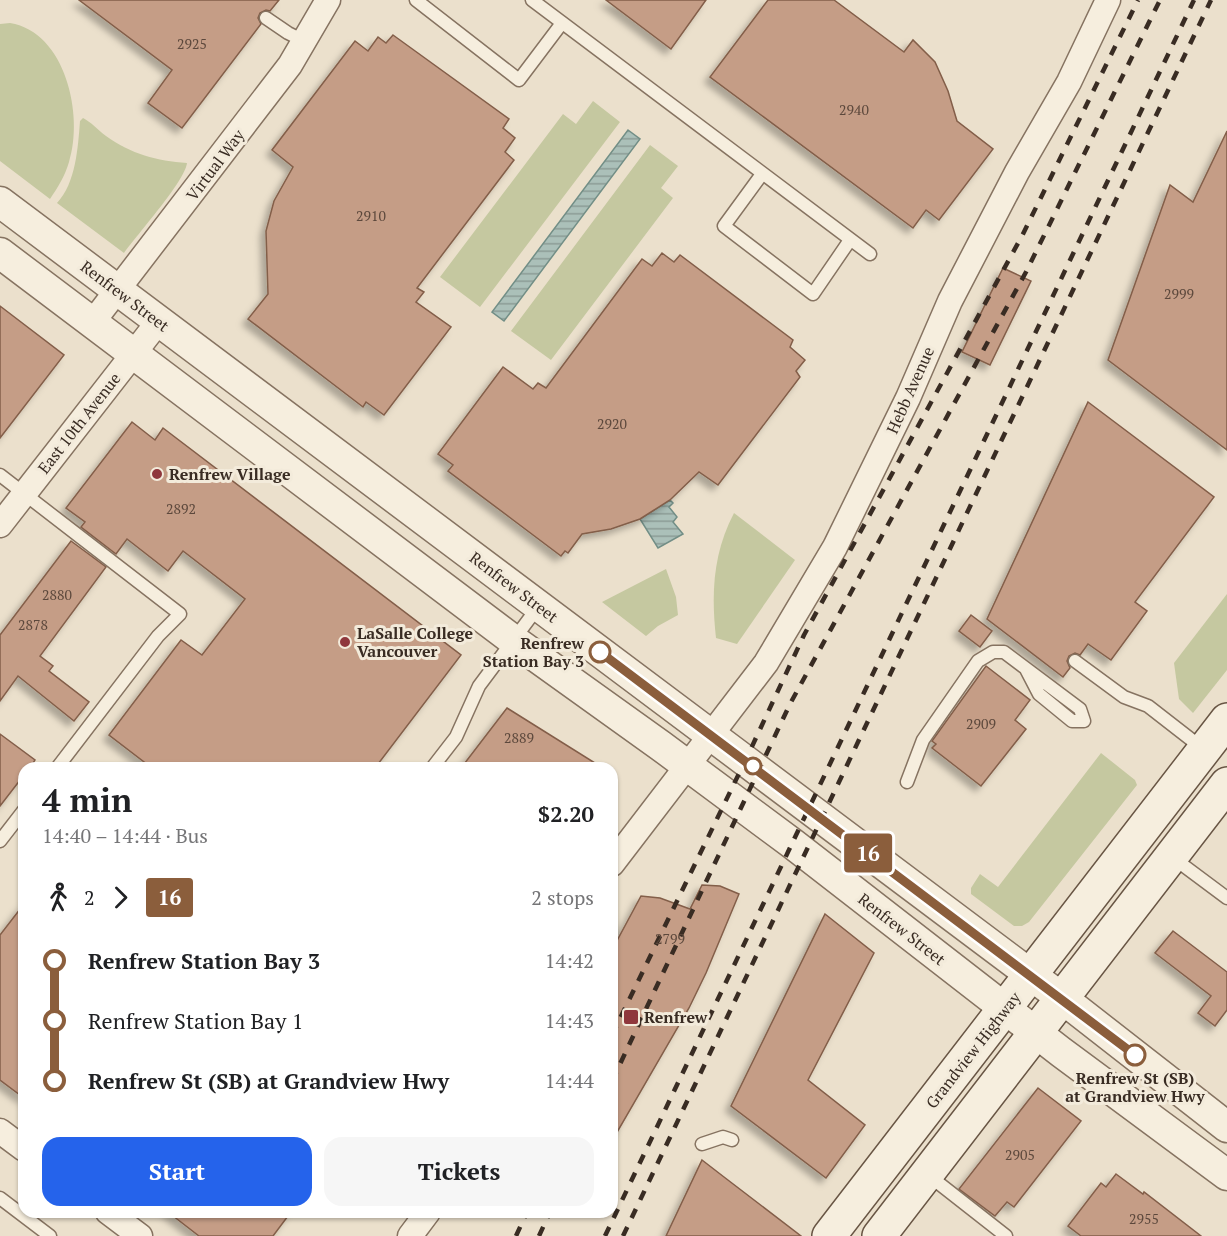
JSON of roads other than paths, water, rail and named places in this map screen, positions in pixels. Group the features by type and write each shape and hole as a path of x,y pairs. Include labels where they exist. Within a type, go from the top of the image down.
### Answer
{"main road":[{"name":"Grandview Highway","path":"829,1236 1227,720"},
{"path":"879,1236 1227,784"}],"street":[{"name":"Virtual Way","path":"92,323 290,65 328,0"},
{"name":"Hebb Avenue","path":"618,856 766,663 836,547 908,398 950,301 1017,172 1069,81 1108,0"},
{"name":"Renfrew Street","path":"0,202 1063,999 1227,1127"},
{"name":"Renfrew Street","path":"0,253 513,640 793,844 1036,1033 1227,1175"},
{"name":"East 10th Avenue","path":"0,525 159,321"},
{"path":"0,1131 18,1144"},
{"path":"116,1218 140,1236"},
{"path":"410,1236 424,1218"}],"lane":[{"path":"416,0 519,80 562,23"},
{"path":"532,0 870,254"},
{"path":"266,18 304,41"},
{"path":"762,174 724,226 813,294 850,240"},
{"path":"0,475 180,614 158,636 62,762"},
{"path":"437,762 456,737 479,686 539,606"},
{"path":"907,782 923,740 978,661 993,652 1004,652 1080,709 1084,721"},
{"path":"1075,661 1124,697 1148,706 1204,750"},
{"path":"0,842 18,818"},
{"path":"1171,856 1227,898"},
{"path":"702,1144 723,1137 732,1140"},
{"path":"927,1174 1006,1236"},
{"path":"0,1198 18,1212"},
{"path":"26,1218 50,1236"}],"water":[{"path":"628,130 640,139 504,321 492,312"},
{"path":"670,500 673,503 669,507 677,517 673,522 683,534 658,548 640,519"}],"railway":[{"path":"618,1023 804,635 1023,234 1138,0"},
{"path":"618,1068 790,704 1026,272 1160,0"},
{"path":"618,1209 1194,0"},
{"path":"623,1236 1211,0"},
{"path":"516,1236 524,1218"},
{"path":"539,1236 547,1218"},
{"path":"605,1236 614,1218"}],"place":[{"name":"Renfrew Village","path":"157,474"},
{"name":"LaSalle College Vancouver","path":"345,642"},
{"name":"Renfrew Station Bay 3","path":"600,652"},
{"name":"Renfrew","path":"631,1017"},
{"name":"Renfrew St (SB) at Grandview Hwy","path":"1135,1055"}]}
